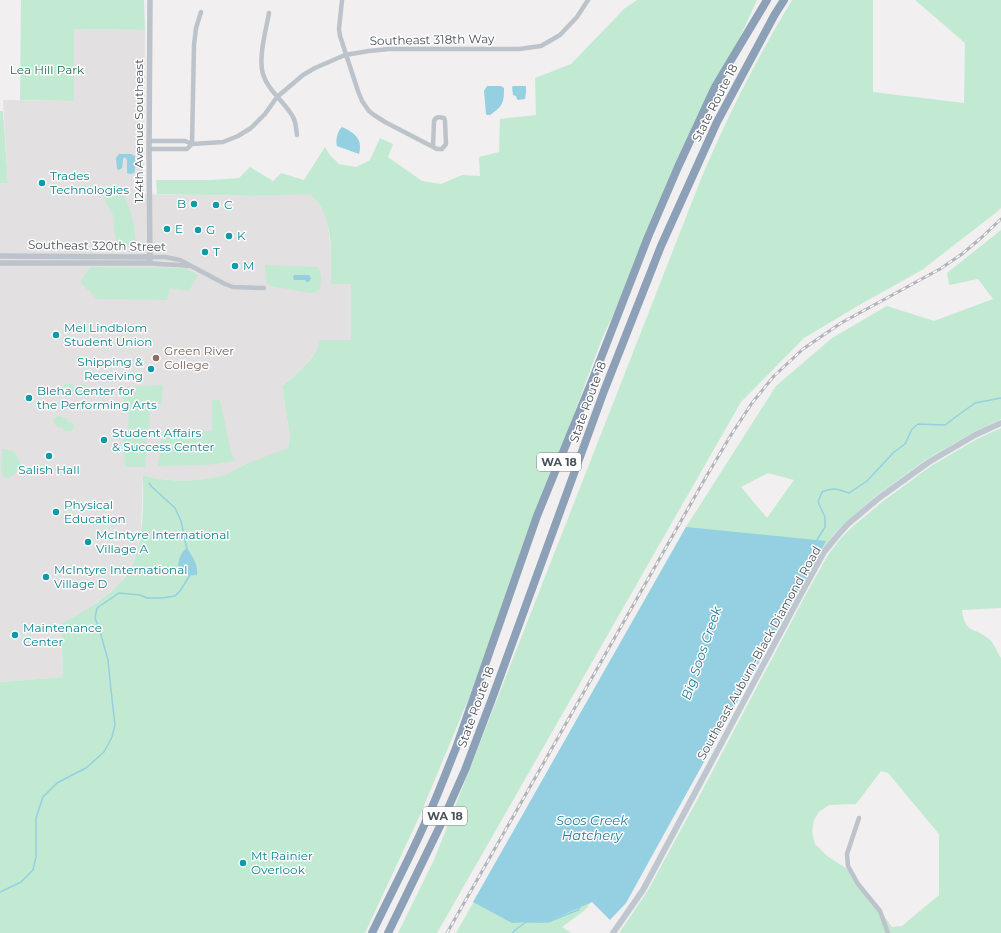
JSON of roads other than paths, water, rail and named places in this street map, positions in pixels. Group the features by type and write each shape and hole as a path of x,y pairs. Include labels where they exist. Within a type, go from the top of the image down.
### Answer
{"highway":[{"name":"State Route 18","path":"372,933 429,814 456,748 537,516 648,237 678,167 715,88 767,0"},
{"name":"State Route 18","path":"388,933 465,770 604,391 661,246 717,122 784,0"}],"main road":[{"name":"Southeast Auburn-Black Diamond Road","path":"613,933 643,890 824,552 848,524 879,498 929,462 975,435 1001,423"}],"street":[{"name":"124th Avenue Southeast","path":"150,0 150,260"},
{"path":"342,0 339,32 345,55 362,101 369,111 384,122 433,147 440,150 446,144 444,118 437,117 434,121 433,147"},
{"name":"Southeast 318th Way","path":"149,141 185,141 192,144 223,142 238,136 250,128 265,114 277,97 303,75 345,55 390,49 519,49 541,46 560,36 577,17 588,0"},
{"path":"192,144 194,40 201,12"},
{"path":"269,13 263,48 262,68 265,79 277,97 292,115 296,123 297,135"},
{"name":"Southeast 318th Way","path":"149,149 187,149 192,144"},
{"name":"Southeast 320th Street","path":"0,256 150,260 158,264 178,264 191,266 233,287 264,288"},
{"name":"Southeast 320th Street","path":"0,263 150,260"},
{"path":"859,818 847,854 848,866 858,884 880,911 888,933"}],"water":[{"path":"487,86 501,86 504,88 502,104 490,115 486,114 484,91"},
{"path":"513,86 526,86 525,99 518,100 516,96 513,95"},
{"path":"342,127 354,134 359,140 359,154 337,146 337,136"},
{"path":"119,154 131,154 135,156 134,173 127,173 127,160 125,157 123,159 122,168 119,170 117,169 116,158"},
{"path":"294,275 309,275 311,278 309,282 305,280 294,280"},
{"name":"Soos Creek Hatchery","path":"686,527 826,541 626,903 610,920 592,902 549,921 512,923 473,902"},
{"path":"187,548 196,564 197,575 186,574 178,567 180,556"}],"waterway":[{"name":"Big Soos Creek","path":"817,540 825,527 825,517 818,502 822,492 830,489 836,489 849,493 867,481 894,452 905,444 912,429 918,424 945,425 975,403 1001,398"},
{"path":"149,483 175,508 181,521 187,550"},
{"path":"0,892 21,882 33,870 36,857 36,818 43,797 57,783 86,768 104,752 112,737 115,725 108,660 95,618 97,608 119,593 140,595 147,598 175,596 180,591 190,574"},
{"name":"Big Soos Creek","path":"513,933 526,922 548,922 578,910 580,907"}],"railway":[{"path":"447,933 706,477 752,403 774,376 803,349 841,323 940,269 962,254 1001,219"}],"place":[{"name":"Trades Technologies","path":"42,183"},
{"name":"B","path":"194,204"},
{"name":"C","path":"216,205"},
{"name":"E","path":"167,229"},
{"name":"G","path":"198,230"},
{"name":"K","path":"229,236"},
{"name":"T","path":"205,252"},
{"name":"M","path":"235,266"},
{"name":"Mel Lindblom Student Union","path":"56,335"},
{"name":"Green River College","path":"156,358"},
{"name":"Shipping & Receiving","path":"151,369"},
{"name":"Bleha Center for the Performing Arts","path":"29,398"},
{"name":"Student Affairs & Success Center","path":"104,440"},
{"name":"Salish Hall","path":"49,456"},
{"name":"Physical Education","path":"56,512"},
{"name":"McIntyre International Village A","path":"88,542"},
{"name":"McIntyre International Village D","path":"46,577"},
{"name":"Maintenance Center","path":"15,635"},
{"name":"Mt Rainier Overlook","path":"243,863"}],"park label":[{"name":"Lea Hill Park","path":"47,70"}]}
